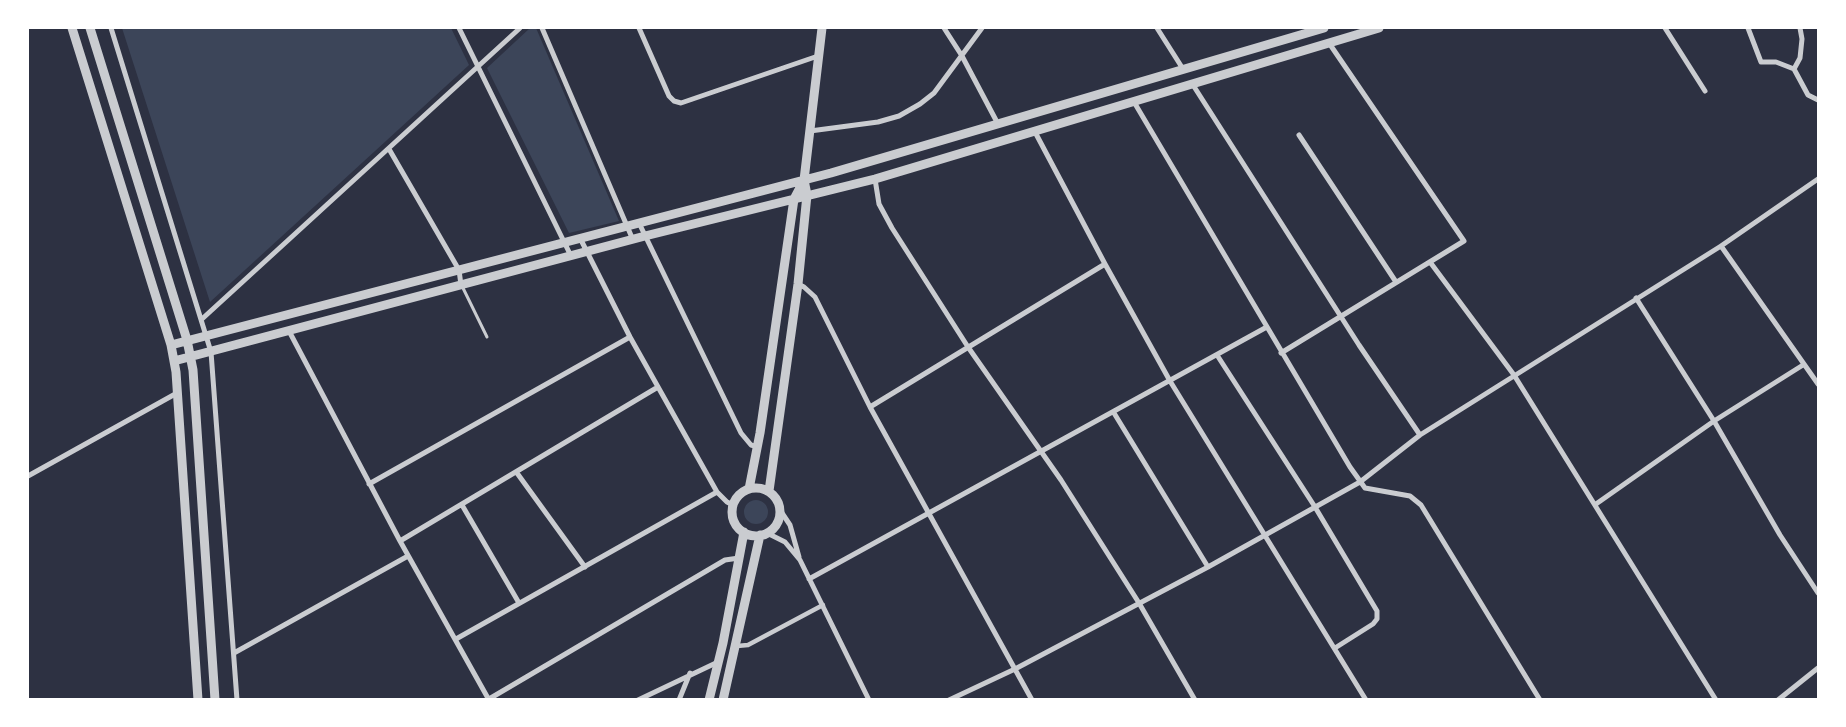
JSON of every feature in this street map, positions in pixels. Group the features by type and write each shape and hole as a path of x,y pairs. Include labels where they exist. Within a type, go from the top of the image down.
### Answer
{"street":[{"path":"72,28 171,346 177,393 198,700"},
{"path":"90,28 188,340 215,700"},
{"path":"111,28 211,352 237,700"},
{"path":"459,28 571,256"},
{"path":"202,319 520,28"},
{"path":"542,28 633,240"},
{"path":"639,28 669,96 674,101 681,103 818,56"},
{"path":"769,491 798,284 807,195 804,180 822,28"},
{"path":"944,28 962,56 998,124"},
{"path":"810,131 878,122 899,116 934,93 982,28"},
{"path":"1156,28 1183,69"},
{"path":"171,346 206,335 804,180 1320,28"},
{"path":"174,362 645,236 875,179 1379,28"},
{"path":"1665,28 1705,91"},
{"path":"1748,28 1761,62 1776,62 1794,69 1808,95 1818,100"},
{"path":"1794,69 1800,58 1802,39 1800,28"},
{"path":"1281,353 1464,241 1329,42"},
{"path":"1193,85 1341,316 1420,435"},
{"path":"1134,102 1265,328 1360,482 1365,488 1410,496 1421,505 1540,700"},
{"path":"1035,132 1170,381 1366,700"},
{"path":"1299,135 1396,282"},
{"path":"389,149 458,270 461,285"},
{"path":"875,179 879,204 892,228 968,347 1042,452 1139,603 1195,700"},
{"path":"950,700 1014,669 1208,567 1360,482 1420,435 1721,246 1818,179"},
{"path":"749,489 758,447 794,199 804,180"},
{"path":"639,223 741,433 745,440 758,447"},
{"path":"580,238 630,337 717,492 733,505"},
{"path":"1721,246 1818,384"},
{"path":"1430,262 1514,375 1596,504 1716,700"},
{"path":"870,407 1105,264"},
{"path":"798,284 815,297 870,407 1032,700"},
{"path":"1636,298 1714,421 1780,534 1818,593"},
{"path":"809,578 1114,413 1265,328"},
{"path":"290,331 369,484 489,700 725,560 739,558"},
{"path":"369,484 630,337"},
{"path":"1217,355 1315,507 1377,611 1377,619 1373,624 1335,648"},
{"path":"1596,504 1714,421 1803,365"},
{"path":"400,541 517,473 658,387"},
{"path":"28,476 177,393"},
{"path":"1114,413 1208,567"},
{"path":"517,473 585,567"},
{"path":"800,560 795,536 780,510 777,499 769,491 756,488 749,489 739,495 733,505 734,520 744,532 764,534 785,542 800,560 869,700"},
{"path":"456,639 717,492"},
{"path":"462,505 519,604"},
{"path":"723,700 764,534 777,523 780,510"},
{"path":"709,700 723,643 744,532"},
{"path":"234,654 408,556"},
{"path":"723,643 737,646 748,645 822,605"},
{"path":"638,700 719,662"},
{"path":"1781,699 1818,668"},
{"path":"679,700 690,674"}],"lane":[{"path":"461,285 487,337"}],"shaded area":[{"path":"122,28 451,28 469,65 210,302"},
{"path":"530,28 536,28 619,221 569,233 487,68"},
{"path":"756,500 764,504 768,512 764,520 756,524 748,520 744,512 748,504"}]}
